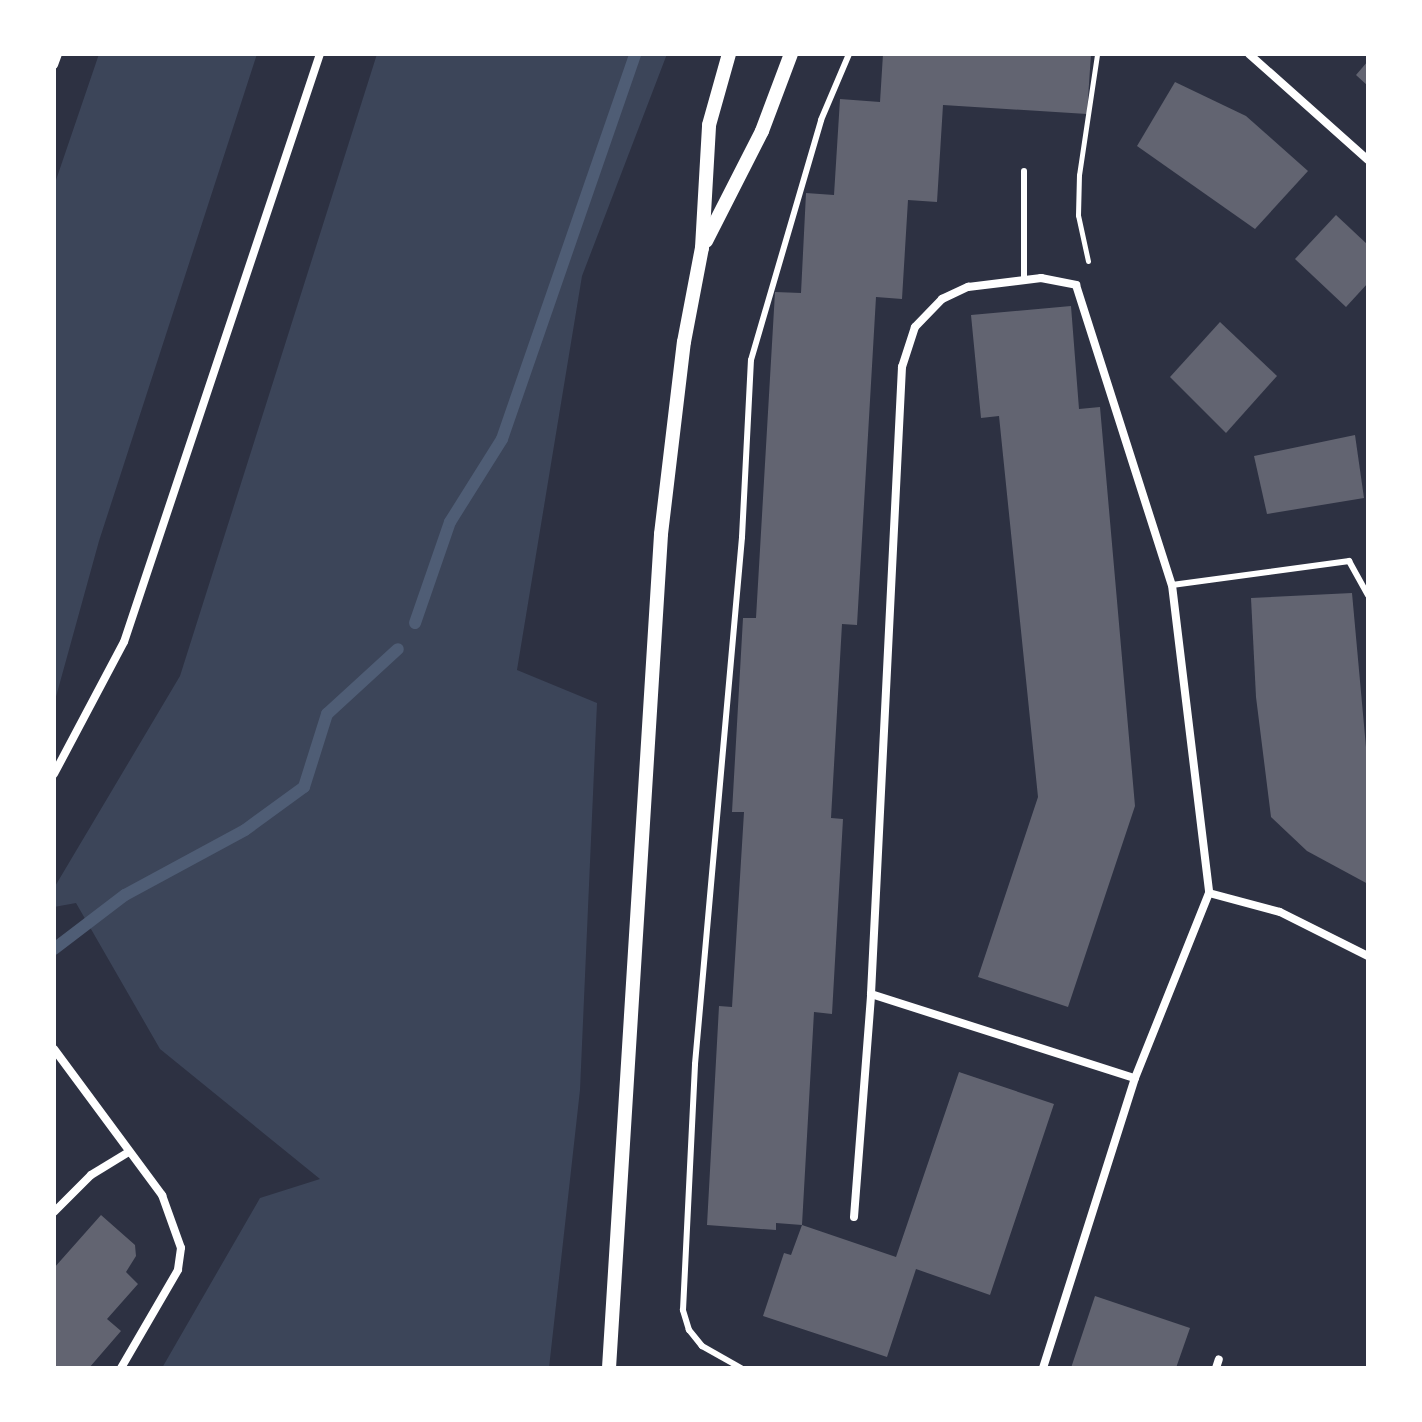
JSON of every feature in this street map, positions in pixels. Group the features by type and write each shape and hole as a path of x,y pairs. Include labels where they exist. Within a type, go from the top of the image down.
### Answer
{"street":[{"path":"54,65 58,54"},
{"path":"54,774 124,642 320,54"},
{"path":"609,1368 661,534 684,342 702,248 709,125 729,54"},
{"path":"702,248 762,131 791,54"},
{"path":"1249,54 1368,160"},
{"path":"854,1217 871,994 902,367 915,327 942,299 968,287 1061,278 1076,285 1172,585 1209,893 1135,1078 1043,1368"},
{"path":"1209,893 1280,912 1368,956"},
{"path":"871,994 1135,1078"},
{"path":"54,1049 127,1153 162,1195 181,1248 178,1270 121,1368"},
{"path":"54,1212 91,1175 127,1153"}],"lane":[{"path":"741,1368 702,1346 689,1330 683,1310 695,1064 742,537 751,360 821,120 849,54"},
{"path":"1024,171 1024,280"},
{"path":"1172,585 1349,561 1368,595"}],"path":[{"path":"1089,257 1078,215 1079,175 1097,54"}],"shaded area":[{"path":"99,54 257,54 99,541 54,704 54,186"},
{"path":"377,54 667,54 582,276 517,670 597,703 580,1090 549,1368 162,1368 260,1198 320,1179 160,1049 76,903 54,907 54,888 180,676"}],"building":[{"path":"883,54 1091,54 1087,114 943,105 937,202 908,200 902,299 876,297 857,625 842,624 831,818 843,819 832,1014 814,1012 802,1225 776,1223 776,1230 707,1225 719,1006 732,1007 744,812 732,812 743,618 756,618 775,292 801,293 806,193 834,195 840,99 880,102"},
{"path":"1368,61 1368,86 1356,75"},
{"path":"1175,82 1246,116 1308,171 1255,229 1137,146"},
{"path":"1336,215 1368,245 1368,283 1346,307 1295,259"},
{"path":"1071,306 1079,409 1100,407 1135,806 1068,1007 978,977 1038,797 999,416 981,418 971,315"},
{"path":"1220,322 1277,376 1226,433 1170,377"},
{"path":"1355,435 1364,498 1267,514 1254,456"},
{"path":"1352,593 1368,769 1368,884 1307,851 1271,817 1256,697 1251,598"},
{"path":"959,1072 1054,1104 990,1295 916,1269 887,1357 763,1316 784,1253 791,1255 802,1225 896,1257"},
{"path":"101,1215 135,1245 136,1256 126,1272 138,1284 107,1319 121,1331 89,1368 54,1368 54,1268"},
{"path":"1095,1296 1190,1328 1176,1368 1071,1368"}],"waterway":[{"path":"415,623 450,522 502,439 635,54"},
{"path":"54,949 125,895 245,830 304,787 327,714 398,649"}]}
